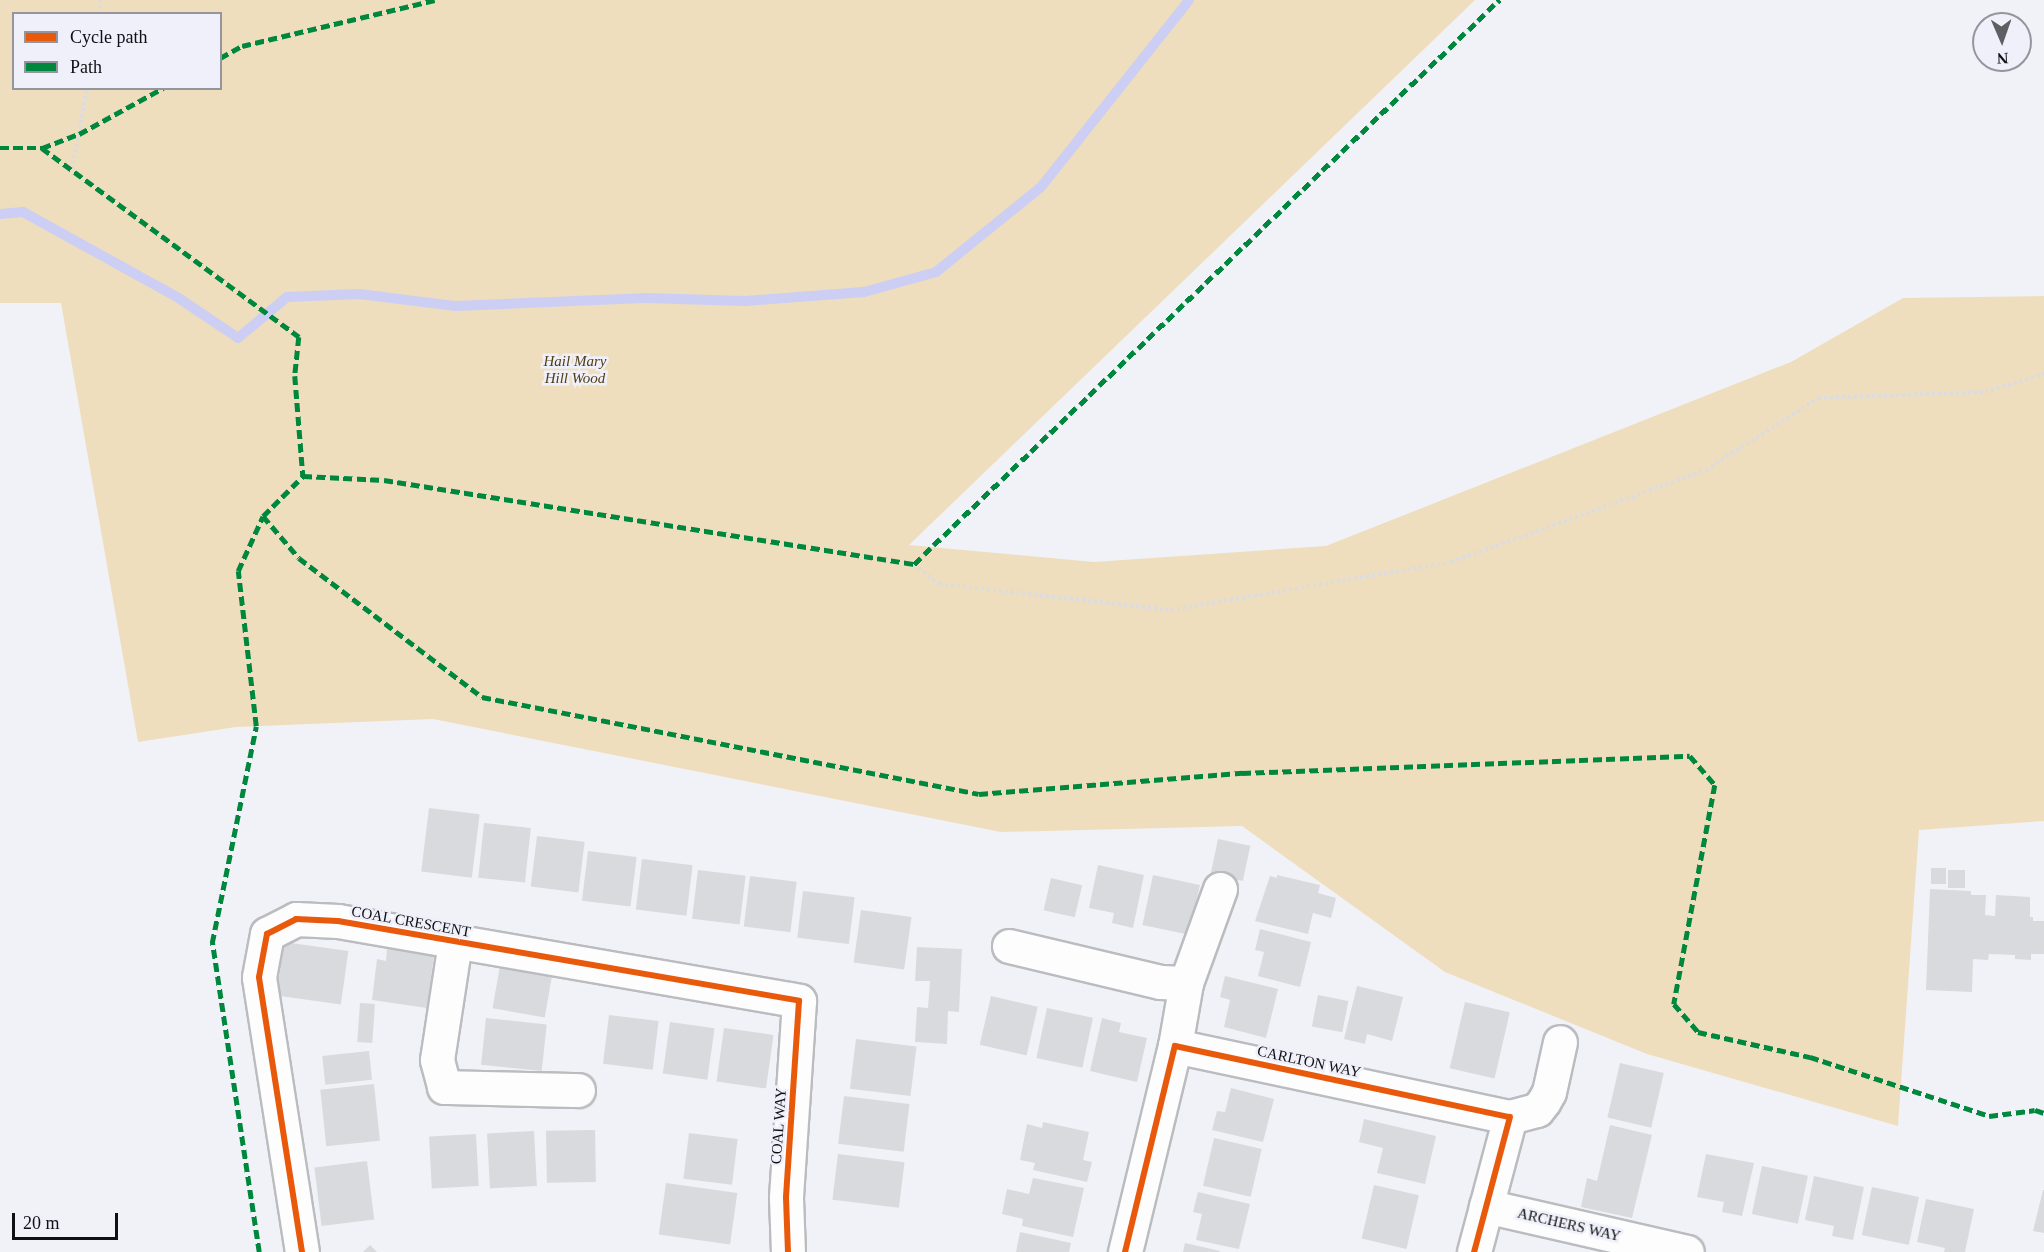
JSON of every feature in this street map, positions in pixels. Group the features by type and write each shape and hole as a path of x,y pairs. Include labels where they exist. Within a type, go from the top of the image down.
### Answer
{"street":[{"path":"1125,1252 1174,1046 1186,983 1220,889"},
{"name":"COAL CRESCENT","path":"302,1252 260,977 267,934 296,919 338,921 799,1001"},
{"path":"455,942 437,1060 444,1087 578,1090"},
{"path":"1009,946 1160,982 1186,983"},
{"name":"COAL WAY","path":"788,1252 786,1198 799,1001"},
{"path":"1474,1252 1510,1117 1537,1110 1544,1101 1549,1092 1560,1042"},
{"name":"CARLTON WAY","path":"1174,1046 1510,1117"},
{"name":"ARCHERS WAY","path":"1486,1206 1687,1252"}],"path":[{"path":"72,170 87,90"},
{"path":"914,564 939,584 1171,610 1451,562 1706,470 1818,398 1985,392 2044,374"}],"green space":[{"name":"Hail Mary Hill Wood","path":"0,0 1475,0 909,545 1094,562 1326,546 1791,362 1903,298 2044,296 2044,821 1919,830 1898,1126 1647,1054 1445,972 1242,826 1001,832 433,719 236,727 138,742 61,303 0,303"}],"building":[{"path":"429,808 480,814 472,878 421,872"},
{"path":"484,823 531,828 525,883 478,878"},
{"path":"537,836 585,842 578,892 531,887"},
{"path":"1218,839 1250,846 1243,881 1211,874"},
{"path":"588,851 637,857 631,907 582,901"},
{"path":"642,859 693,865 686,916 636,910"},
{"path":"1098,865 1144,875 1133,928 1112,923 1114,913 1089,908"},
{"path":"1931,868 1946,868 1946,884 1931,884"},
{"path":"698,870 746,876 740,924 692,919"},
{"path":"1948,870 1965,870 1965,888 1948,888"},
{"path":"1153,875 1200,885 1189,935 1142,925"},
{"path":"1277,875 1320,885 1318,893 1336,898 1331,918 1313,913 1308,934 1255,921 1270,876 1277,878"},
{"path":"750,876 797,882 790,932 744,927"},
{"path":"1051,878 1082,885 1075,917 1044,910"},
{"path":"1930,889 1971,891 1971,895 1986,895 1985,915 1995,916 1996,895 2030,897 2030,917 2033,917 2033,921 2044,921 2044,954 2031,954 2031,960 2015,959 2015,955 1989,954 1988,960 1973,959 1972,992 1926,990"},
{"path":"803,891 855,897 849,944 797,938"},
{"path":"861,910 912,917 904,970 854,962"},
{"path":"1260,929 1311,942 1300,987 1258,976 1264,952 1255,950"},
{"path":"284,942 348,951 341,1005 276,995"},
{"path":"917,947 962,949 959,1012 948,1011 947,1044 915,1042 917,1007 928,1008 930,981 915,981"},
{"path":"387,949 434,955 427,1008 372,1000 377,959 386,961"},
{"path":"501,960 553,969 545,1017 492,1008"},
{"path":"1225,976 1278,989 1266,1038 1224,1027 1230,1000 1220,997"},
{"path":"1357,986 1403,997 1392,1041 1367,1034 1365,1044 1344,1039"},
{"path":"1318,995 1348,1001 1342,1032 1312,1026"},
{"path":"991,996 1038,1007 1027,1056 980,1045"},
{"path":"1465,1002 1510,1012 1495,1079 1450,1068"},
{"path":"360,1003 375,1004 372,1043 357,1042"},
{"path":"1047,1008 1093,1018 1082,1068 1036,1058"},
{"path":"609,1015 659,1021 653,1070 603,1064"},
{"path":"486,1018 547,1024 542,1071 481,1065"},
{"path":"1102,1018 1121,1023 1119,1032 1147,1038 1137,1082 1090,1071"},
{"path":"670,1022 715,1028 707,1080 663,1073"},
{"path":"724,1028 774,1035 766,1088 716,1081"},
{"path":"856,1039 917,1046 910,1096 850,1089"},
{"path":"369,1051 372,1080 325,1085 322,1056"},
{"path":"1620,1063 1664,1073 1651,1128 1607,1118"},
{"path":"374,1084 380,1141 326,1146 320,1090"},
{"path":"1231,1088 1274,1099 1263,1142 1212,1130 1217,1111 1225,1112"},
{"path":"844,1096 910,1104 904,1152 838,1144"},
{"path":"1364,1119 1436,1136 1425,1184 1377,1173 1383,1148 1359,1142"},
{"path":"1043,1122 1089,1132 1083,1160 1092,1162 1087,1182 1033,1170 1035,1163 1020,1160 1027,1124 1042,1128"},
{"path":"1610,1125 1652,1135 1632,1218 1581,1207 1587,1178 1597,1181"},
{"path":"595,1130 596,1182 547,1183 546,1131"},
{"path":"534,1131 537,1186 490,1188 487,1133"},
{"path":"689,1133 738,1139 732,1185 683,1179"},
{"path":"476,1134 479,1186 432,1188 429,1136"},
{"path":"1214,1138 1262,1149 1251,1197 1203,1186"},
{"path":"838,1154 905,1162 899,1208 832,1200"},
{"path":"1706,1154 1754,1163 1742,1216 1722,1212 1724,1202 1697,1197"},
{"path":"367,1161 374,1220 322,1226 314,1167"},
{"path":"1762,1166 1808,1176 1798,1224 1752,1214"},
{"path":"1814,1176 1864,1187 1853,1240 1832,1236 1834,1226 1805,1220"},
{"path":"1033,1178 1084,1188 1073,1237 1022,1226 1023,1219 1002,1214 1007,1189 1029,1194"},
{"path":"666,1183 737,1193 730,1245 659,1234"},
{"path":"1374,1185 1419,1195 1406,1249 1362,1239"},
{"path":"1872,1187 1919,1197 1909,1245 1862,1235"},
{"path":"2044,1190 2044,1233 2033,1231"},
{"path":"1198,1192 1250,1204 1239,1249 1196,1240 1202,1214 1193,1212"},
{"path":"1926,1199 1974,1209 1965,1252 1944,1252 1945,1248 1917,1242"},
{"path":"1020,1232 1071,1243 1069,1252 1016,1252"},
{"path":"1185,1243 1220,1251 1183,1252"},
{"path":"370,1245 377,1252 363,1252"}],"waterway":[{"path":"0,214 23,212 177,297 238,338 287,297 359,294 456,306 644,298 745,301 864,292 936,272 1041,187 1189,0"}],"marked path":[{"path":"222,57 242,46 435,0"},
{"path":"259,1252 212,943 256,726 238,571 263,516 303,476 384,480 914,564 1499,0"},
{"path":"42,148 79,134 159,90"},
{"path":"0,148 42,148 299,337 295,376 303,476"},
{"path":"263,516 299,558 482,697 979,794 1242,773 1690,756 1715,785 1674,1004 1698,1032 1810,1057 1989,1116 2035,1110 2044,1113"}],"cycle path":[{"path":"302,1252 259,977 267,934 296,919 338,921 799,1001 786,1198 788,1252"},
{"path":"1125,1252 1175,1046 1510,1117 1474,1252"}]}
